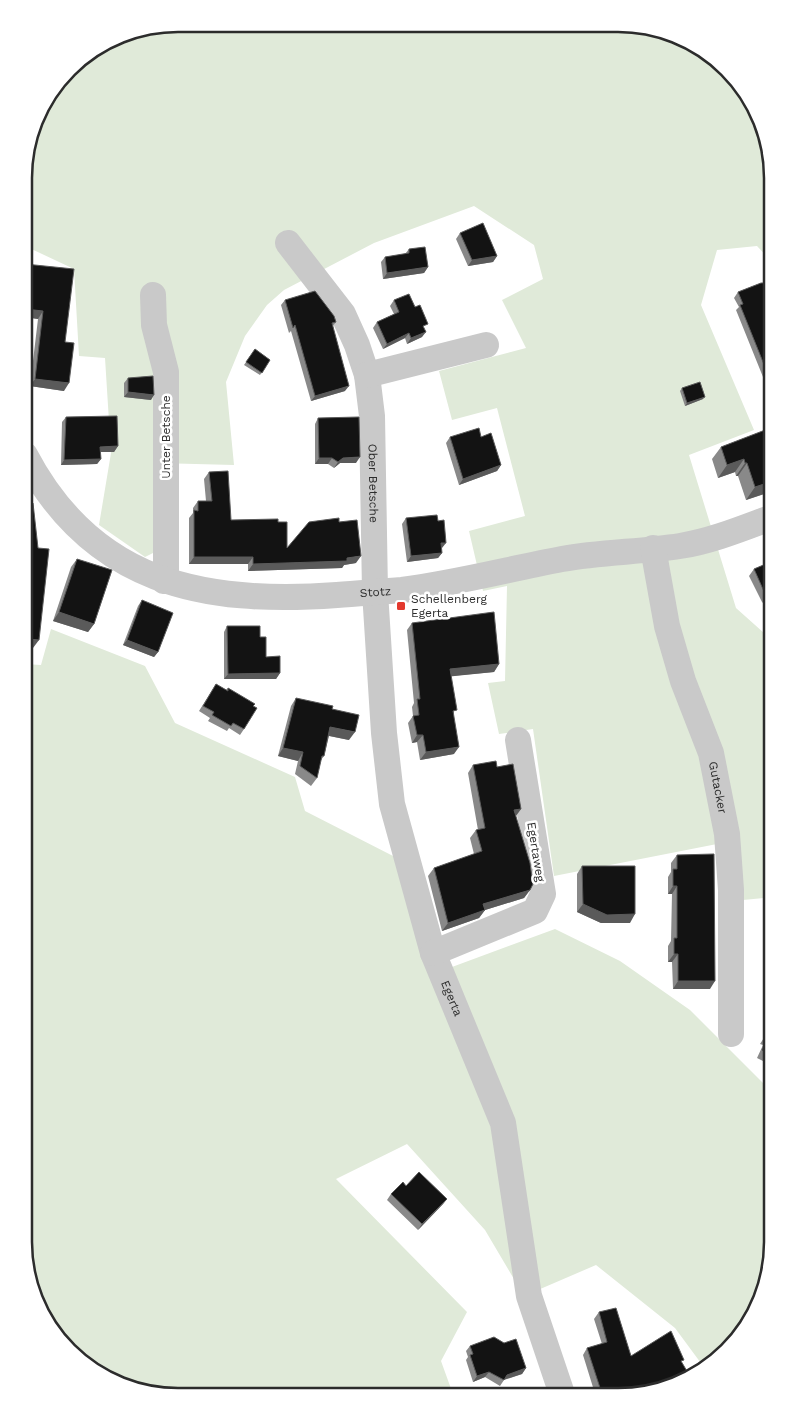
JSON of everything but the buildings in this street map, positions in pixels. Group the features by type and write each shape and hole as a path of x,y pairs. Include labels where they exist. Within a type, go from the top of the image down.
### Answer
{"street":[{"name":"Ober Betsche","path":"288,243 343,314 357,345 367,375 372,416 375,592"},
{"name":"Unter Betsche","path":"153,295 154,324 166,372 166,561 164,581"},
{"path":"367,375 486,345"},
{"name":"Stotz","path":"32,465 60,507 91,539 128,564 164,581 195,590 233,596 296,598 375,592 438,584 582,556 702,542 764,520"},
{"name":"Gutacker","path":"654,548 667,626 683,681 711,753 727,834 731,890 731,1034"},
{"name":"Egerta","path":"375,592 384,733 392,804 433,953 503,1123 528,1296 560,1388"},
{"name":"Egertaweg","path":"433,953 535,911 544,894 518,740"}],"green space":[{"path":"179,32 618,32 647,35 665,40 699,57 715,69 740,98 757,132 762,150 764,169 764,253 757,246 717,250 701,305 754,430 689,455 736,608 764,633 764,898 722,902 717,844 554,876 533,729 499,734 488,683 505,681 507,586 483,591 469,531 525,516 497,408 452,420 439,371 526,348 502,300 543,279 534,245 474,206 374,243 284,290 267,305 245,336 226,382 234,465 157,463 155,552 145,557 99,525 111,453 105,358 79,356 74,269 32,249 32,179 37,141 52,106 75,75 106,52 141,37"},
{"path":"51,629 145,666 175,723 295,777 305,811 395,857 452,967 555,929 620,961 690,1010 764,1084 764,1252 762,1271 757,1289 745,1315 728,1339 715,1352 701,1363 675,1328 596,1265 524,1296 485,1230 407,1144 336,1179 467,1312 441,1361 451,1388 160,1387 141,1384 106,1369 82,1352 69,1339 57,1323 40,1289 35,1271 32,1242 32,664 41,665"}],"place":[{"name":"Schellenberg Egerta","path":"401,606"}]}
